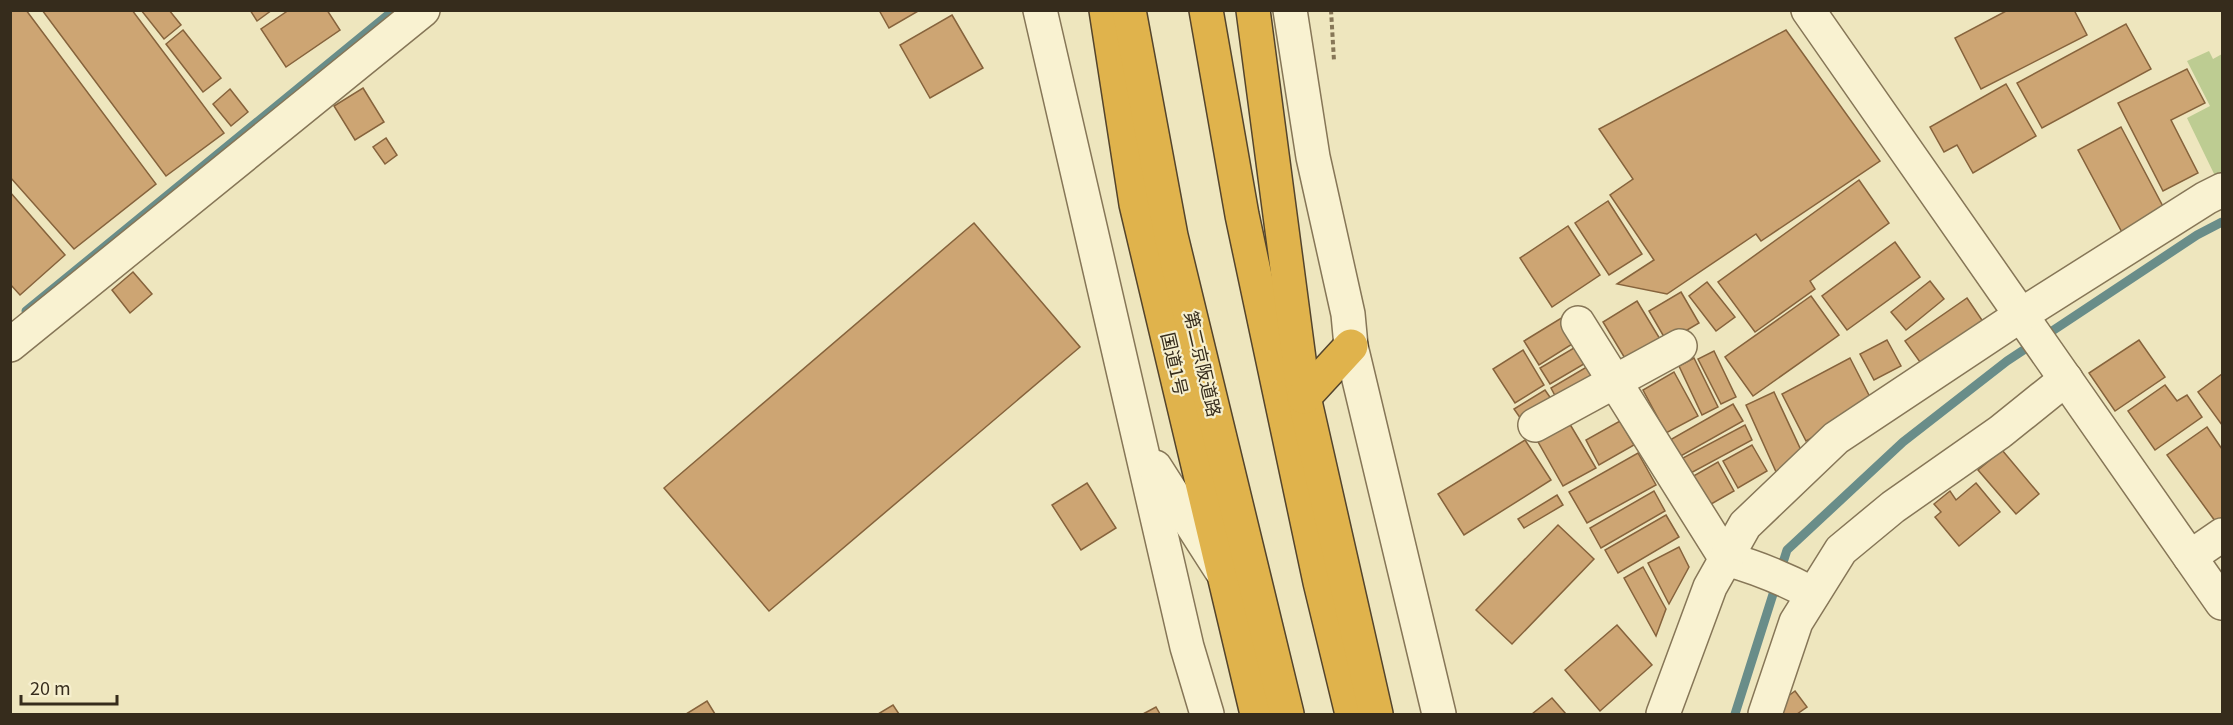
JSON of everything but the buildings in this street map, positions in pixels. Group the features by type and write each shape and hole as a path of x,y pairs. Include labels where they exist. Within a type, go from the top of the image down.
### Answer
{"highway":[{"name":"国道1号","path":"1106,10 1136,204 1257,714"},
{"name":"第二京阪道路","path":"1129,10 1171,236 1287,714"},
{"path":"1206,10 1242,215 1317,571 1352,714"},
{"path":"1253,10 1304,397 1376,714"},
{"path":"1304,397 1351,346"}],"street":[{"path":"10,345 140,237 423,10"},
{"path":"1040,10 1187,647 1207,714"},
{"path":"1290,10 1311,147 1348,314 1351,346 1439,714"},
{"path":"1808,10 2223,603"},
{"path":"1663,714 1710,587 1736,562 1745,525 1836,438 2025,321 2206,198 2223,190"},
{"path":"1578,323 1736,562 1802,588"},
{"path":"1535,425 1680,346"},
{"path":"1764,714 1796,622 1802,588 1841,550 1893,507 2000,432 2059,369"},
{"path":"1142,447 1223,574"},
{"path":"2190,556 2223,535"},
{"path":"1683,714 1710,587"}],"green space":[{"path":"2209,51 2213,59 2222,54 2222,177 2217,180 2187,118 2210,106 2187,61"}],"waterway":[{"path":"26,311 394,10"},
{"path":"1735,714 1787,550 1903,442 2007,361 2197,235 2222,222"}]}
